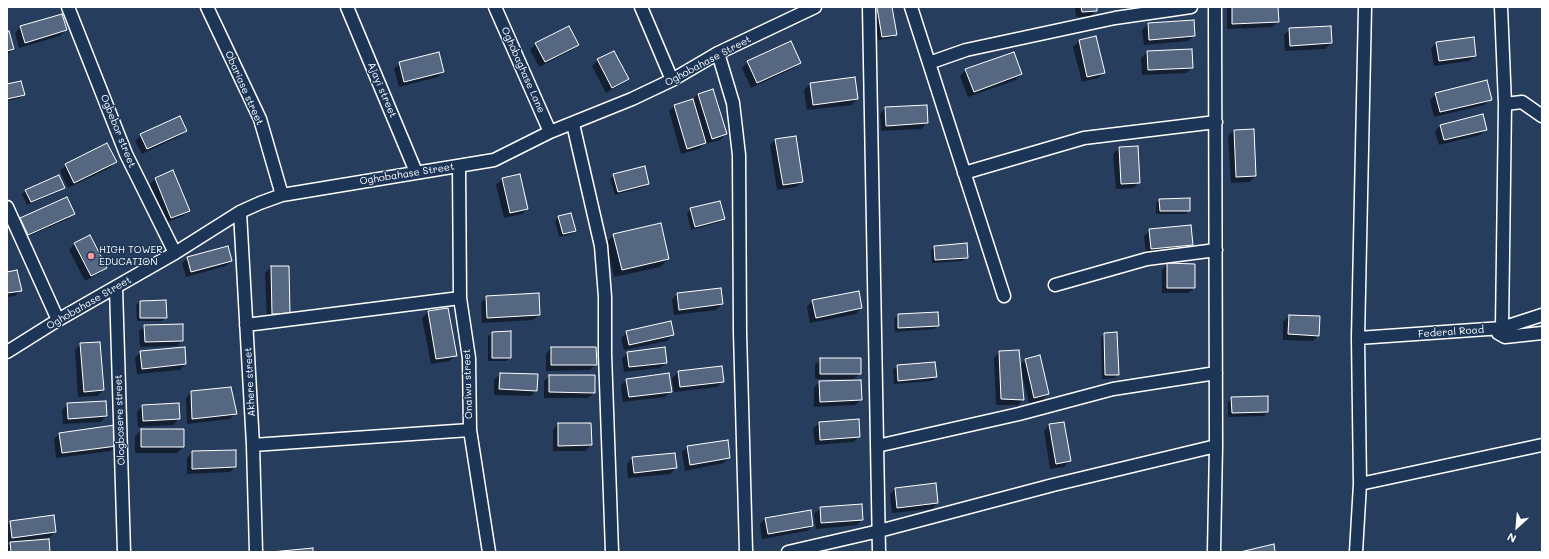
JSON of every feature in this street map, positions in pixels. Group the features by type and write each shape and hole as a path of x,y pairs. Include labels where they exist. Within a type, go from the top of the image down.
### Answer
{"street":[{"name":"Ogbebor street","path":"68,7 126,154 175,253"},
{"name":"Obariase street","path":"207,7 260,119 282,195"},
{"name":"Ajayi street","path":"347,7 416,172"},
{"name":"Oghobaghase Lane","path":"495,7 550,132"},
{"path":"641,7 672,80"},
{"name":"Oghobahase Street","path":"7,352 58,320 175,253 240,212 282,195 494,160 550,132 573,124 672,80 795,11 815,7"},
{"path":"870,7 879,552"},
{"path":"911,7 1004,296"},
{"path":"929,63 966,50 1116,18 1191,7"},
{"path":"1214,552 1216,446 1215,7"},
{"path":"1356,552 1360,484 1358,338 1365,7"},
{"path":"1501,7 1505,104 1504,332 1542,333"},
{"path":"718,53 733,103 739,155 740,332 746,552"},
{"path":"1505,104 1522,102 1542,116"},
{"path":"964,173 1084,138 1216,122"},
{"path":"573,124 601,246 605,297 605,354 612,552"},
{"name":"Onaiwu street","path":"459,166 460,298 469,358 470,430 489,552"},
{"path":"7,207 58,320"},
{"name":"Akhere street","path":"240,212 254,445 256,552"},
{"path":"1055,284 1147,259 1216,250"},
{"name":"Ologbosere street","path":"116,288 124,552"},
{"path":"246,325 460,298"},
{"name":"Federal Road","path":"1358,338 1490,329 1504,332 1542,316"},
{"path":"877,446 1019,414 1113,389 1216,373"},
{"path":"254,445 470,430"},
{"path":"1360,484 1542,445"},
{"path":"788,552 879,531 1053,485 1216,446"}],"building":[{"path":"877,7 892,7 897,35 882,37"},
{"path":"1081,7 1097,7 1097,11 1082,12"},
{"path":"1232,7 1278,7 1279,22 1232,24"},
{"path":"62,14 67,30 25,43 20,26"},
{"path":"1194,20 1195,36 1149,40 1148,23"},
{"path":"569,26 579,45 545,62 535,43"},
{"path":"1331,26 1332,43 1290,46 1289,28"},
{"path":"9,31 14,49 7,51 7,32"},
{"path":"1096,36 1105,73 1087,77 1079,40"},
{"path":"1474,37 1476,56 1439,61 1436,42"},
{"path":"791,41 801,63 757,83 747,61"},
{"path":"1192,49 1193,68 1148,70 1147,51"},
{"path":"614,51 629,79 612,88 597,59"},
{"path":"439,52 444,72 404,82 399,62"},
{"path":"1014,52 1022,74 974,92 965,69"},
{"path":"855,77 858,99 813,105 810,83"},
{"path":"1487,80 1492,100 1440,112 1435,93"},
{"path":"21,81 25,95 7,99 7,84"},
{"path":"713,89 727,134 712,139 698,94"},
{"path":"693,99 706,143 687,149 674,105"},
{"path":"927,105 928,123 886,126 885,107"},
{"path":"1483,114 1487,130 1444,140 1440,125"},
{"path":"180,116 187,131 147,149 140,134"},
{"path":"1254,129 1256,176 1236,177 1234,130"},
{"path":"796,136 803,182 783,185 775,139"},
{"path":"107,143 117,162 74,183 65,164"},
{"path":"1138,146 1140,183 1121,184 1119,147"},
{"path":"645,166 649,184 618,192 613,174"},
{"path":"173,170 190,211 171,218 155,178"},
{"path":"520,174 528,209 510,213 502,178"},
{"path":"59,175 65,188 31,202 25,190"},
{"path":"67,197 75,214 28,235 20,218"},
{"path":"1190,198 1190,211 1160,211 1159,199"},
{"path":"720,201 725,219 695,227 690,208"},
{"path":"571,213 576,231 563,234 558,216"},
{"path":"661,223 669,259 622,270 613,234"},
{"path":"1191,225 1193,245 1151,249 1149,229"},
{"name":"HIGH TOWER EDUCATION","path":"90,235 107,268 91,276 74,243"},
{"path":"967,243 968,258 935,260 934,246"},
{"path":"228,246 232,261 191,272 187,257"},
{"path":"1167,263 1195,264 1195,288 1167,288"},
{"path":"271,266 289,266 290,314 272,314"},
{"path":"17,270 22,291 7,293 7,272"},
{"path":"721,288 723,304 679,310 677,293"},
{"path":"859,291 862,308 816,318 812,300"},
{"path":"539,293 540,315 487,318 486,296"},
{"path":"166,300 167,318 140,318 140,301"},
{"path":"448,308 457,356 436,359 428,311"},
{"path":"938,312 939,326 898,328 898,314"},
{"path":"1289,315 1320,316 1319,336 1288,334"},
{"path":"671,321 674,335 629,345 626,331"},
{"path":"183,324 183,341 145,342 144,325"},
{"path":"511,331 511,358 492,358 492,332"},
{"path":"1117,332 1119,375 1105,375 1104,333"},
{"path":"100,342 104,390 84,392 80,343"},
{"path":"185,347 186,364 142,369 140,351"},
{"path":"551,347 596,347 597,365 551,365"},
{"path":"665,347 667,363 629,367 627,352"},
{"path":"1019,350 1024,400 1001,399 999,351"},
{"path":"1040,355 1049,394 1034,398 1025,359"},
{"path":"820,358 861,358 861,374 820,374"},
{"path":"935,362 937,377 898,381 897,365"},
{"path":"722,366 724,382 680,387 678,371"},
{"path":"500,373 538,374 537,391 499,389"},
{"path":"669,373 672,392 629,397 626,379"},
{"path":"549,375 595,375 595,393 549,392"},
{"path":"861,380 862,400 820,402 819,381"},
{"path":"231,387 237,414 192,419 191,391"},
{"path":"1268,396 1268,412 1232,413 1231,397"},
{"path":"106,401 107,416 68,419 67,403"},
{"path":"179,403 180,419 143,421 142,405"},
{"path":"859,419 860,437 820,440 819,422"},
{"path":"1064,422 1071,461 1056,464 1049,424"},
{"path":"558,423 591,423 592,445 558,446"},
{"path":"115,425 117,446 62,453 59,433"},
{"path":"141,429 184,429 184,447 141,447"},
{"path":"728,440 730,458 690,465 687,446"},
{"path":"236,450 236,467 192,469 192,451"},
{"path":"675,453 677,468 634,473 632,457"},
{"path":"936,483 938,503 897,508 895,488"},
{"path":"862,504 863,520 821,523 820,507"},
{"path":"811,510 813,526 768,534 765,518"},
{"path":"54,515 56,532 12,538 10,521"},
{"path":"49,539 50,552 11,552 10,542"},
{"path":"1274,544 1275,552 1240,552"},
{"path":"313,548 313,552 271,552"}],"place":[{"name":"HIGH TOWER EDUCATION","path":"91,256"}]}
